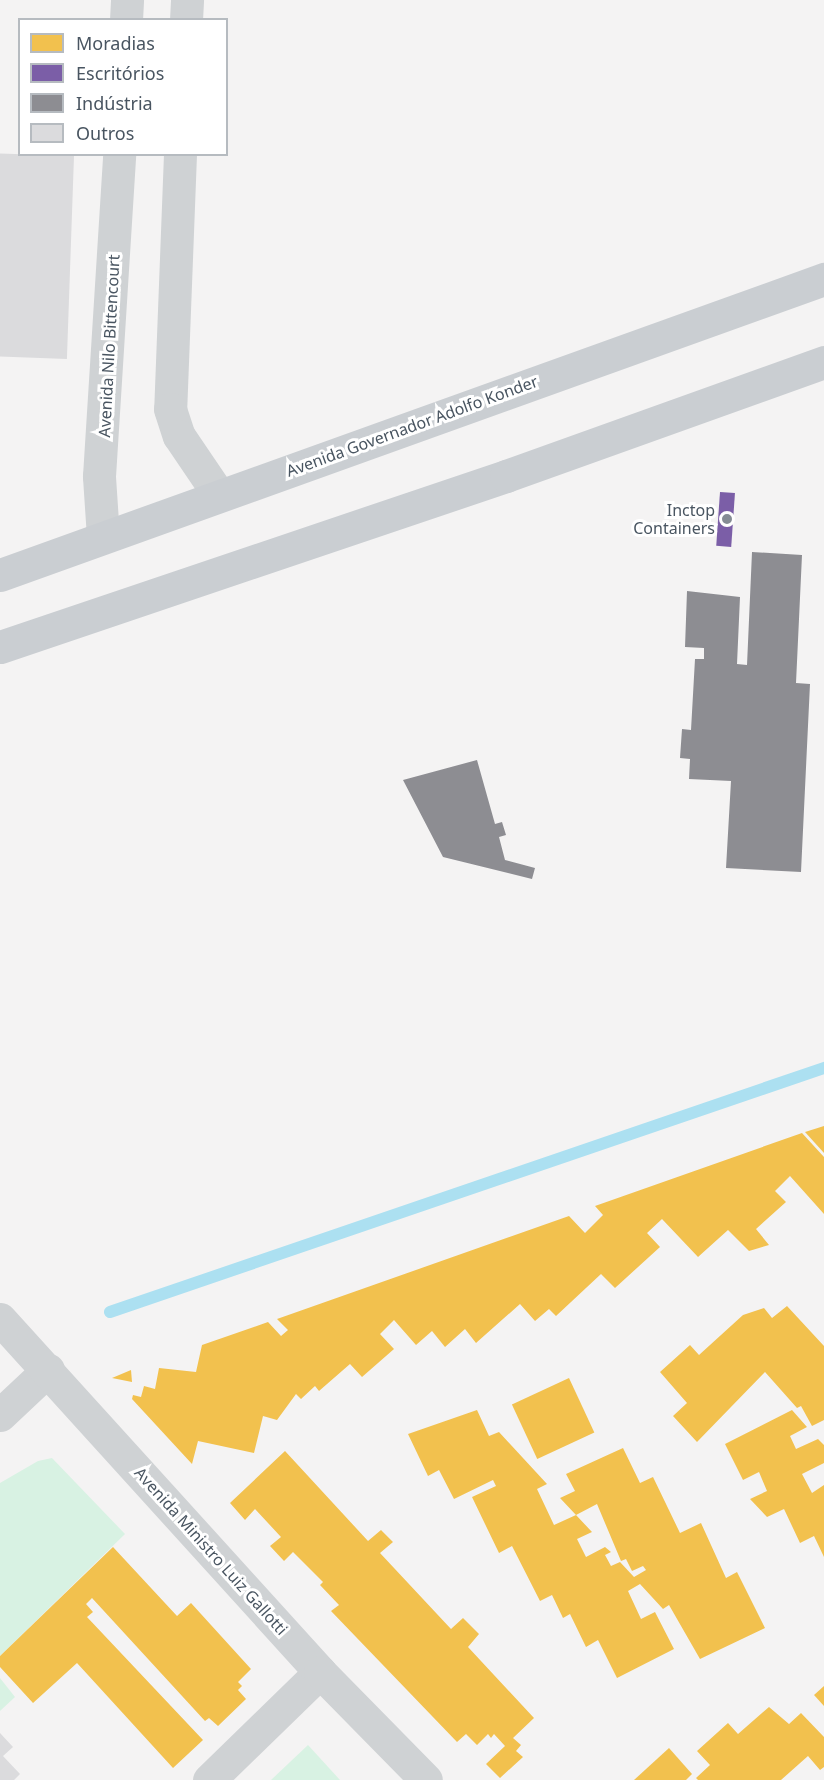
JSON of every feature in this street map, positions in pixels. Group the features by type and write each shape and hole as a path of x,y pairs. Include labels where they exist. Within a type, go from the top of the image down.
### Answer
{"main road":[{"name":"Avenida Governador Adolfo Konder","path":"0,576 219,495 824,279"},
{"path":"0,647 506,476 824,362"}],"street":[{"path":"126,18 127,0"},
{"path":"186,18 187,0"},
{"name":"Avenida Nilo Bittencourt","path":"103,537 99,477 119,156"},
{"path":"180,156 170,409 179,436 219,495"},
{"name":"Avenida Ministro Luiz Gallotti","path":"0,1319 321,1672 426,1780"},
{"path":"0,1415 48,1370"},
{"path":"209,1780 321,1672"}],"green space":[{"path":"52,1458 125,1534 0,1656 0,1483 38,1461"},
{"path":"0,1678 15,1697 0,1711"},
{"path":"308,1745 340,1780 271,1780"}],"building: Moradias":[{"path":"824,1126 824,1153 805,1132"},
{"path":"802,1133 824,1157 824,1214 790,1176 775,1191 786,1202 756,1229 769,1245 749,1251 728,1230 698,1257 662,1219 647,1233 660,1247 615,1288 601,1274 556,1316 549,1309 535,1321 520,1304 476,1343 465,1329 445,1347 432,1331 416,1345 394,1320 380,1334 394,1349 362,1377 350,1364 319,1391 315,1386 301,1399 296,1394 277,1420 263,1416 254,1453 198,1441 192,1464 132,1399 133,1395 141,1397 144,1386 155,1389 159,1368 196,1372 202,1345 268,1322 281,1336 288,1330 277,1319 569,1216 585,1233 603,1215 595,1206"},
{"path":"787,1306 824,1346 824,1420 812,1426 801,1406 797,1408 765,1372 697,1442 673,1416 687,1403 660,1372 690,1345 699,1355 743,1315 764,1308 772,1318"},
{"path":"131,1370 132,1382 112,1378"},
{"path":"569,1378 594,1432 537,1459 512,1405"},
{"path":"477,1410 489,1436 499,1432 547,1484 537,1489 554,1525 576,1515 560,1498 575,1491 566,1474 623,1448 640,1483 653,1477 680,1533 701,1523 726,1578 737,1572 765,1628 700,1659 669,1605 663,1609 640,1584 628,1591 641,1619 655,1612 674,1649 617,1678 598,1640 586,1647 570,1614 563,1618 552,1595 540,1601 512,1546 499,1553 472,1497 496,1486 493,1480 454,1499 439,1470 428,1476 408,1434","holes":["597,1504 621,1561 626,1559 632,1571 643,1566 646,1570 634,1577 620,1562 611,1566 605,1555 611,1552 605,1547 586,1557 577,1539 592,1532 576,1515"]},
{"path":"792,1410 807,1427 790,1436 796,1449 818,1439 824,1445 824,1463 802,1474 812,1493 824,1485 824,1557 814,1536 800,1543 784,1509 767,1517 750,1499 767,1491 759,1472 743,1480 725,1444"},
{"path":"285,1451 368,1541 381,1530 393,1542 380,1553 451,1629 463,1618 479,1634 468,1647 534,1718 513,1738 521,1745 516,1751 523,1757 500,1778 486,1764 505,1746 494,1734 491,1738 488,1734 477,1745 466,1734 457,1742 331,1611 339,1605 320,1585 323,1582 293,1552 284,1561 270,1546 281,1537 255,1509 245,1520 230,1503"},
{"path":"113,1547 177,1616 191,1603 251,1669 238,1682 242,1686 238,1690 246,1699 218,1726 209,1718 205,1721 92,1598 86,1604 93,1612 87,1617 203,1740 173,1768 77,1663 33,1703 0,1667 0,1656"},
{"path":"824,1686 824,1706 814,1695"},
{"path":"769,1707 789,1724 801,1713 824,1737 824,1767 820,1770 808,1756 781,1780 698,1780 696,1778 710,1765 697,1751 728,1723 738,1734"},
{"path":"669,1748 692,1774 686,1780 634,1780"}],"building: Escritórios":[{"name":"Inctop Containers","path":"720,492 735,493 731,547 716,546"}],"building: Indústria":[{"path":"752,552 802,555 796,683 810,684 801,872 726,868 731,781 689,779 690,759 680,758 682,729 691,730 695,659 704,659 704,648 685,647 687,591 740,597 737,664 747,665"},
{"path":"477,760 495,824 502,822 506,835 499,837 505,860 535,868 532,879 443,857 403,780"}],"building: Outros":[{"path":"0,153 18,154 18,156 74,156 67,359 0,357"},
{"path":"0,1733 13,1747 3,1756 20,1774 14,1780 0,1780"}],"waterway":[{"path":"110,1312 824,1068"}],"place":[{"name":"Inctop Containers","path":"727,519"}]}
